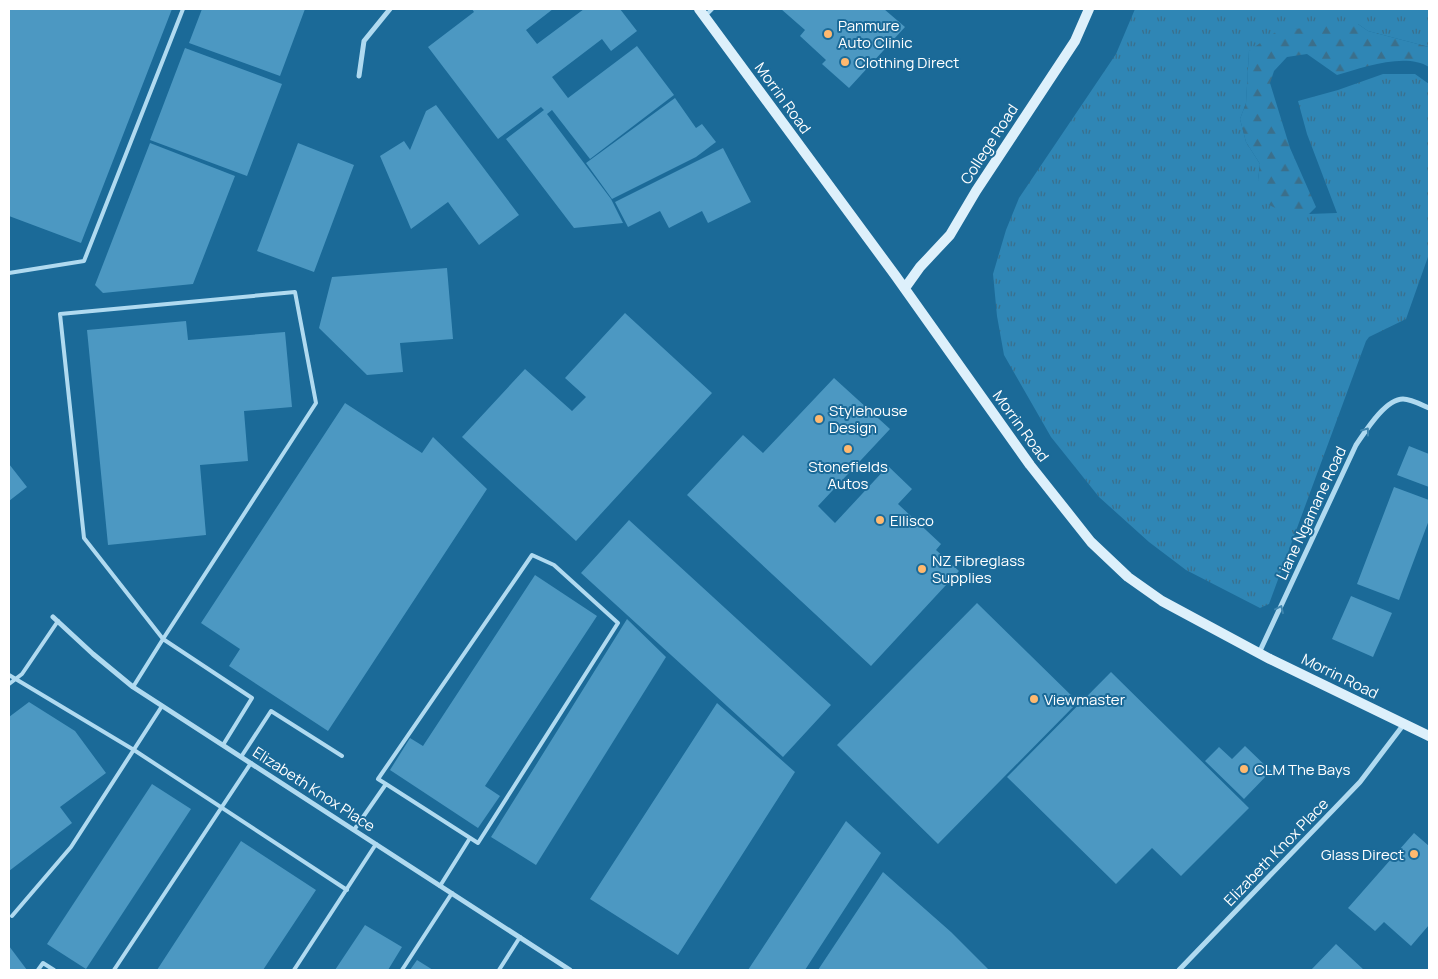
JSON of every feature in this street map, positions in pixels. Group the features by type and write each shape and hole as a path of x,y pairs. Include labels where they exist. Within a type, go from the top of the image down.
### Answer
{"street":[{"path":"359,76 364,41 390,9"},
{"name":"College Road","path":"905,288 920,267 950,235 976,191 1075,41 1089,9"},
{"name":"Morrin Road","path":"705,11 1030,465 1091,542 1128,577 1147,591 1259,653 1429,736"},
{"name":"Liane Ngamane Road","path":"1259,653 1356,445 1383,410 1393,401 1403,399 1429,408"},
{"name":"Elizabeth Knox Place","path":"53,616 133,687 570,970"},
{"name":"Elizabeth Knox Place","path":"1179,970 1353,789 1404,724"}],"lane":[{"path":"9,273 84,262 183,9"},
{"path":"133,687 163,639 316,403 295,292 60,314 84,538 163,639 252,698 222,745"},
{"path":"532,555 554,565 618,622 478,843 386,784 378,779 532,555"},
{"path":"9,684 22,674 58,621"},
{"path":"9,674 134,750 347,890"},
{"path":"12,916 71,847 162,706"},
{"path":"241,757 271,711 342,756"},
{"path":"114,970 251,763"},
{"path":"354,830 386,784"},
{"path":"440,886 470,838"},
{"path":"294,970 376,844"},
{"path":"402,970 452,893"},
{"path":"499,970 520,938"},
{"path":"38,970 43,963 54,970"}],"green space":[{"path":"1135,9 1429,9 1429,47 1368,31 1358,24 1315,28 1249,51 1246,103 1240,119 1246,142 1260,164 1258,180 1309,214 1337,213 1307,134 1298,101 1338,90 1383,74 1415,74 1429,84 1429,254 1406,319 1369,337 1366,341 1269,604 1260,608 1186,570 1149,542 1099,497 1051,437 1004,355 997,316 993,274 1006,230 1019,198 1116,54"},
{"path":"1338,24 1358,24 1368,31 1429,47 1429,67 1408,61 1396,61 1371,65 1337,75 1307,54 1287,57 1274,71 1270,83 1290,148 1316,207 1309,214 1284,212 1267,204 1258,180 1260,164 1246,142 1240,119 1246,103 1249,51 1277,31"}],"building":[{"path":"9,9 172,9 81,243 9,216"},
{"path":"202,9 305,9 280,76 189,43"},
{"path":"472,9 553,9 526,30 537,44 584,9 620,9 637,31 611,51 602,39 552,77 568,98 637,46 674,95 590,159 552,110 547,114 611,199 623,223 574,228 506,139 544,110 541,107 498,139 428,47 474,12"},
{"path":"781,9 884,9 905,27 849,88 822,64 826,60 800,36 805,30"},
{"path":"185,48 282,84 247,176 150,140"},
{"path":"675,98 696,128 702,124 716,142 696,157 612,199 586,163"},
{"path":"436,105 519,215 479,245 448,202 411,229 380,156 404,141 410,150 426,111"},
{"path":"150,143 235,176 193,284 103,293 95,285"},
{"path":"298,143 354,165 314,272 257,251"},
{"path":"723,148 751,202 708,223 702,211 669,228 660,211 628,227 615,202"},
{"path":"447,268 453,339 400,343 403,372 367,375 319,328 332,277"},
{"path":"625,313 712,393 576,541 462,437 525,369 572,411 586,397 565,378"},
{"path":"186,321 188,340 285,332 292,407 244,411 248,461 200,465 206,535 108,545 87,330"},
{"path":"834,378 890,429 818,506 835,523 888,466 912,489 898,504 941,544 936,550 959,571 871,666 687,495 743,435 763,453"},
{"path":"345,403 422,453 433,437 487,489 328,731 229,666 240,649 201,623"},
{"path":"1409,446 1429,454 1429,487 1397,475"},
{"path":"9,464 27,487 9,501"},
{"path":"1394,487 1429,500 1429,520 1399,600 1357,584"},
{"path":"629,520 831,705 783,757 581,573"},
{"path":"535,575 597,616 485,786 500,796 478,828 390,770 410,738 423,746"},
{"path":"1351,596 1392,613 1373,657 1332,639"},
{"path":"977,603 1078,702 938,844 837,745"},
{"path":"627,619 666,657 536,865 491,837"},
{"path":"1111,672 1249,808 1181,876 1152,848 1116,884 1007,777"},
{"path":"29,702 75,731 106,773 60,807 72,823 9,871 9,717"},
{"path":"717,703 795,772 678,955 590,899"},
{"path":"1245,746 1271,771 1244,799 1205,761 1219,747 1232,759"},
{"path":"152,784 191,809 86,969 47,944"},
{"path":"846,821 881,853 805,970 748,970"},
{"path":"1414,833 1429,846 1429,925 1411,946 1384,922 1375,931 1348,908"},
{"path":"241,841 316,890 263,970 157,970"},
{"path":"883,872 951,932 989,970 818,970"},
{"path":"365,925 402,947 388,970 335,970"},
{"path":"1336,944 1364,970 1311,970"},
{"path":"9,946 27,970 9,970"},
{"path":"417,960 433,970 410,970"}],"place":[{"name":"Panmure Auto Clinic","path":"828,34"},
{"name":"Clothing Direct","path":"845,62"},
{"name":"Stylehouse Design","path":"819,419"},
{"name":"Stonefields Autos","path":"848,449"},
{"name":"Ellisco","path":"880,520"},
{"name":"NZ Fibreglass Supplies","path":"922,569"},
{"name":"Viewmaster","path":"1034,699"},
{"name":"CLM The Bays","path":"1244,769"},
{"name":"Glass Direct","path":"1414,854"}]}
